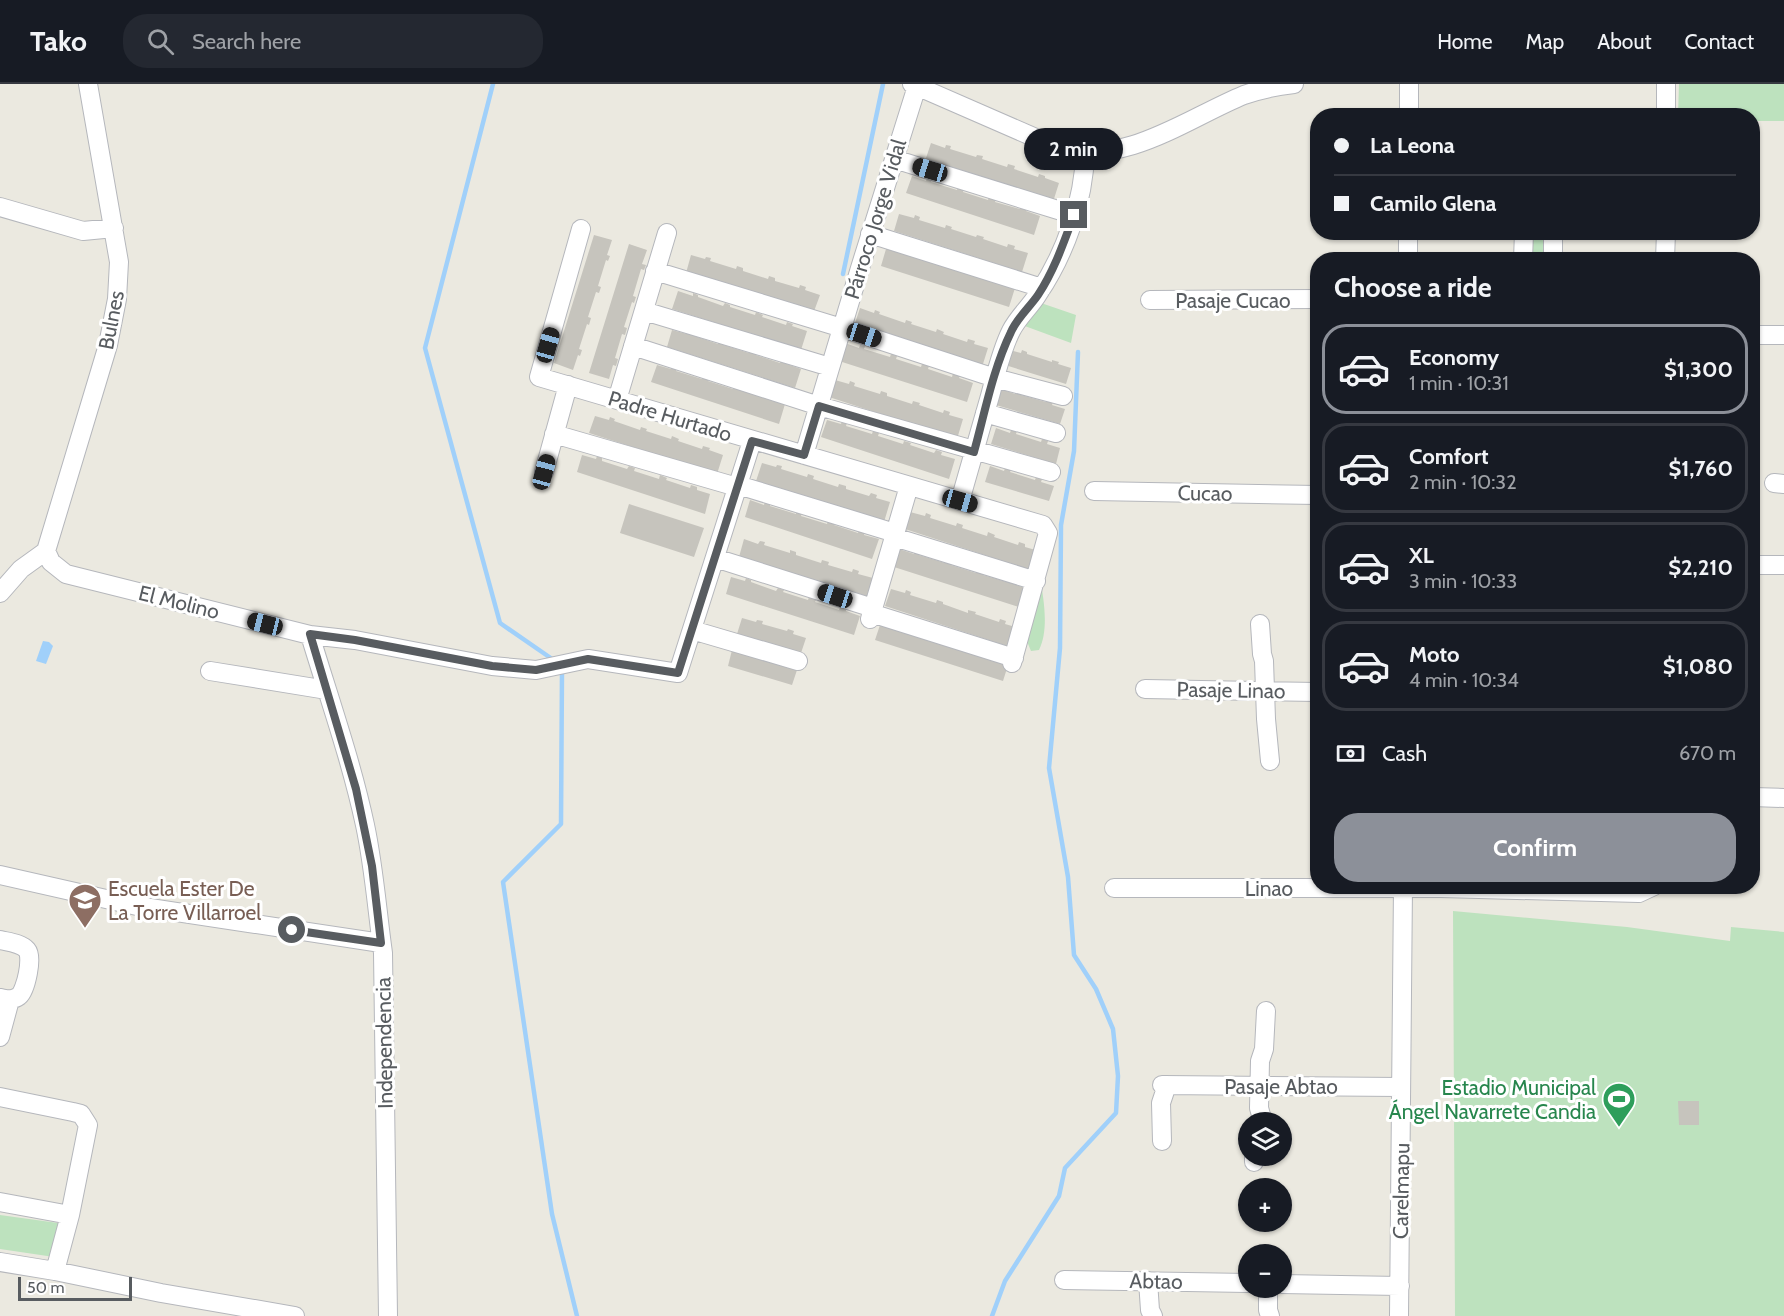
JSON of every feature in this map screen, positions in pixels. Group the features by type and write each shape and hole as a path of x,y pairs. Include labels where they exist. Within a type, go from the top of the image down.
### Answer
{"street":[{"name":"Bulnes","path":"46,551 108,345 117,299 119,262 88,84"},
{"path":"914,85 1061,149 1085,153 1132,146 1249,94 1294,84"},
{"path":"1409,84 1409,108"},
{"path":"1666,84 1666,108"},
{"name":"Párroco Jorge Vidal","path":"804,455 894,159 914,85"},
{"path":"960,501 995,378 1011,331 1041,288 1058,258 1074,215 1085,173 1085,153"},
{"path":"894,159 1074,215"},
{"path":"0,207 83,231 114,228"},
{"name":"Padre Hurtado","path":"581,228 539,377 1043,525 1048,533 1036,580"},
{"path":"617,400 667,233"},
{"path":"870,234 1041,288"},
{"path":"656,271 995,378 1062,396"},
{"name":"Pasaje Cucao","path":"1150,300 1310,299"},
{"path":"644,311 830,368"},
{"path":"1760,335 1784,335"},
{"path":"633,346 819,406 974,452 1051,472"},
{"path":"544,472 568,385"},
{"path":"985,413 1056,433"},
{"path":"554,434 738,486 1036,580 1013,660 871,614 715,558"},
{"path":"752,441 692,630 798,661"},
{"path":"871,614 909,486"},
{"name":"Cucao","path":"1094,491 1310,495"},
{"path":"0,593 21,569 46,551"},
{"name":"El Molino","path":"46,551 51,562 66,574 310,634 355,640 492,666 536,670 588,659 678,673 692,630"},
{"path":"1760,565 1784,565"},
{"path":"1264,762 1266,691 1262,654 1265,625"},
{"name":"Independencia","path":"310,634 348,755 374,875 381,943 388,1316"},
{"path":"210,671 327,690"},
{"name":"Pasaje Linao","path":"1145,689 1310,692"},
{"path":"1760,797 1784,798"},
{"path":"0,875 137,906 381,943"},
{"name":"Linao","path":"1114,888 1310,887"},
{"name":"Carelmapu","path":"1400,1316 1403,894"},
{"path":"0,940 23,947 30,955 24,990 16,998 5,999 0,1037"},
{"path":"1259,1112 1260,1061 1264,1049 1260,1010"},
{"name":"Pasaje Abtao","path":"1162,1141 1161,1103 1164,1085 1401,1087"},
{"path":"0,1097 81,1114 88,1125 70,1215 55,1271"},
{"path":"0,1202 70,1215"},
{"path":"0,1262 296,1316"},
{"name":"Abtao","path":"1064,1280 1238,1283"},
{"path":"1148,1281 1150,1314"},
{"path":"1292,1284 1400,1286"},
{"path":"1268,1298 1268,1314"}],"green space":[{"path":"1679,84 1784,84 1784,121 1760,121 1760,108 1678,108"},
{"path":"1528,240 1549,240 1549,252 1528,252"},
{"path":"1041,303 1076,315 1071,343 1022,325"},
{"path":"1040,578 1044,605 1044,633 1039,650 1031,651 1026,639"},
{"name":"Estadio Municipal Ángel Navarrete Candia","path":"1453,911 1627,927 1730,941 1731,927 1784,932 1784,1316 1455,1316"},
{"path":"0,1215 58,1223 54,1257 0,1249"}],"water":[{"path":"43,641 53,646 46,664 36,661"}],"building":[{"path":"931,143 945,148 946,145 951,146 950,149 976,157 977,155 983,156 982,159 1007,167 1008,164 1015,166 1014,169 1038,177 1039,174 1045,176 1059,183 1053,202 925,161"},
{"path":"912,176 926,181 927,178 932,179 931,182 957,190 958,187 964,189 963,192 988,200 989,197 996,199 995,202 1020,209 1021,206 1027,208 1026,211 1040,216 1034,235 906,193"},
{"path":"899,214 914,218 915,215 920,217 919,220 945,228 946,225 952,227 951,229 976,237 977,235 984,237 983,239 1007,247 1008,244 1015,246 1014,249 1028,253 1022,272 894,231"},
{"path":"594,235 612,240 607,255 610,256 608,261 606,260 598,286 601,287 599,293 596,292 588,317 591,318 589,325 587,324 579,349 582,350 573,370 554,363"},
{"path":"629,244 647,250 642,264 646,265 644,270 641,269 633,296 636,297 634,303 632,302 624,327 627,328 625,335 622,334 615,358 618,359 616,366 613,365 609,379 589,373"},
{"path":"886,249 901,253 902,250 906,255 932,263 933,260 1015,288 1009,307 881,266"},
{"path":"691,255 705,259 706,257 711,258 710,261 736,269 737,266 743,268 743,271 768,279 769,276 775,278 775,281 799,288 800,285 806,287 805,290 820,295 813,314 686,273"},
{"path":"678,291 693,296 693,293 723,306 725,303 730,307 755,315 756,312 763,315 762,317 786,325 787,322 793,324 792,326 807,331 801,350 672,309"},
{"path":"860,308 874,313 875,310 880,312 879,314 905,323 906,320 912,322 911,324 936,332 937,329 944,332 943,334 967,342 968,339 975,341 974,344 988,348 982,367 854,326"},
{"path":"672,330 687,334 687,331 718,344 719,341 725,343 724,345 749,353 750,350 757,353 756,355 780,363 781,360 787,362 801,369 795,388 667,347"},
{"path":"845,343 859,348 860,345 865,346 864,349 890,357 891,354 897,356 896,359 921,367 922,364 929,366 928,369 952,377 953,373 960,376 959,378 973,383 967,402 839,361"},
{"path":"1006,349 1021,353 1022,350 1027,354 1059,362 1058,364 1071,368 1066,384 1002,364"},
{"path":"657,365 671,369 672,366 677,368 676,371 702,379 703,376 709,378 708,381 733,389 734,386 741,388 741,390 765,398 766,395 785,404 779,424 651,382"},
{"path":"835,380 849,384 850,381 855,383 854,386 880,394 881,391 887,393 887,396 912,404 913,401 943,413 944,410 950,412 949,415 963,419 957,439 829,397"},
{"path":"1001,389 1053,402 1052,405 1065,409 1060,424 996,405"},
{"path":"595,416 609,420 610,417 615,419 614,421 640,430 641,427 647,429 646,431 671,439 672,436 679,439 678,441 702,449 703,446 710,448 709,450 723,455 717,474 589,433"},
{"path":"827,420 841,424 842,421 847,423 846,426 872,434 873,431 879,433 878,436 903,444 904,441 911,443 910,445 934,453 936,450 942,452 941,455 955,459 949,479 821,437"},
{"path":"996,428 1010,433 1011,430 1017,431 1016,434 1041,442 1042,439 1048,441 1047,444 1060,448 1056,464 991,444"},
{"path":"582,455 596,459 597,456 602,458 602,461 627,469 629,466 635,468 634,471 659,479 660,475 667,478 666,480 690,488 691,485 697,487 697,490 710,494 705,514 577,472"},
{"path":"762,463 776,467 777,465 782,466 781,469 807,477 808,474 814,476 813,479 838,487 839,484 846,486 846,489 869,496 871,493 877,495 876,498 890,502 884,522 756,481"},
{"path":"990,466 1004,471 1005,468 1011,470 1010,472 1035,480 1036,477 1042,479 1041,482 1054,486 1049,501 985,482"},
{"path":"750,500 764,505 765,501 770,503 770,506 796,514 796,511 802,513 801,516 827,524 828,521 858,533 859,530 865,532 864,535 879,539 872,559 745,517"},
{"path":"629,504 704,528 694,557 620,533"},
{"path":"910,512 925,516 926,513 931,515 930,518 956,526 957,523 963,525 962,528 987,536 988,532 995,535 994,537 1018,545 1019,542 1025,544 1025,547 1039,551 1033,571 905,529"},
{"path":"744,539 758,544 760,541 765,542 764,545 790,553 790,550 796,552 796,555 821,563 822,560 829,562 828,565 852,572 853,569 859,571 858,574 873,578 866,598 739,557"},
{"path":"899,549 914,554 914,551 920,552 919,555 945,563 946,560 952,562 951,565 976,573 977,570 984,572 983,575 1014,582 1028,589 1022,608 894,567"},
{"path":"731,577 745,581 746,578 776,591 778,588 784,590 783,592 808,600 809,597 816,600 815,602 839,610 840,607 846,609 860,616 854,635 726,594"},
{"path":"891,589 905,593 906,590 911,592 910,595 936,603 937,600 968,613 968,610 999,622 1000,619 1006,621 1005,624 1019,628 1013,648 885,606"},
{"path":"742,618 756,622 757,620 763,621 762,624 787,631 788,629 794,631 793,634 806,638 801,653 737,634"},
{"path":"881,622 1009,662 1003,681 875,640"},
{"path":"732,650 797,670 792,685 728,666"},
{"path":"1678,1101 1699,1101 1699,1125 1679,1125"}],"waterway":[{"path":"493,84 425,348 500,623 555,661"},
{"path":"843,274 883,84"},
{"path":"992,1316 1005,1281 1059,1196 1065,1168 1116,1113 1118,1076 1113,1029 1096,989 1074,955 1068,877 1049,768 1060,648 1061,525 1074,451 1078,352"},
{"path":"562,669 561,824 503,882 552,1214 577,1316"}],"place":[{"name":"Escuela Ester De La Torre Villarroel","path":"85,929"},
{"name":"Estadio Municipal Ángel Navarrete Candia","path":"1619,1128"}],"route":[{"path":"292,930 381,943 365,827 348,755 310,634 355,640 492,666 536,670 588,659 678,673 752,441 804,455 819,406 974,452 1011,331 1022,313 1038,295 1058,258 1074,215"}]}
